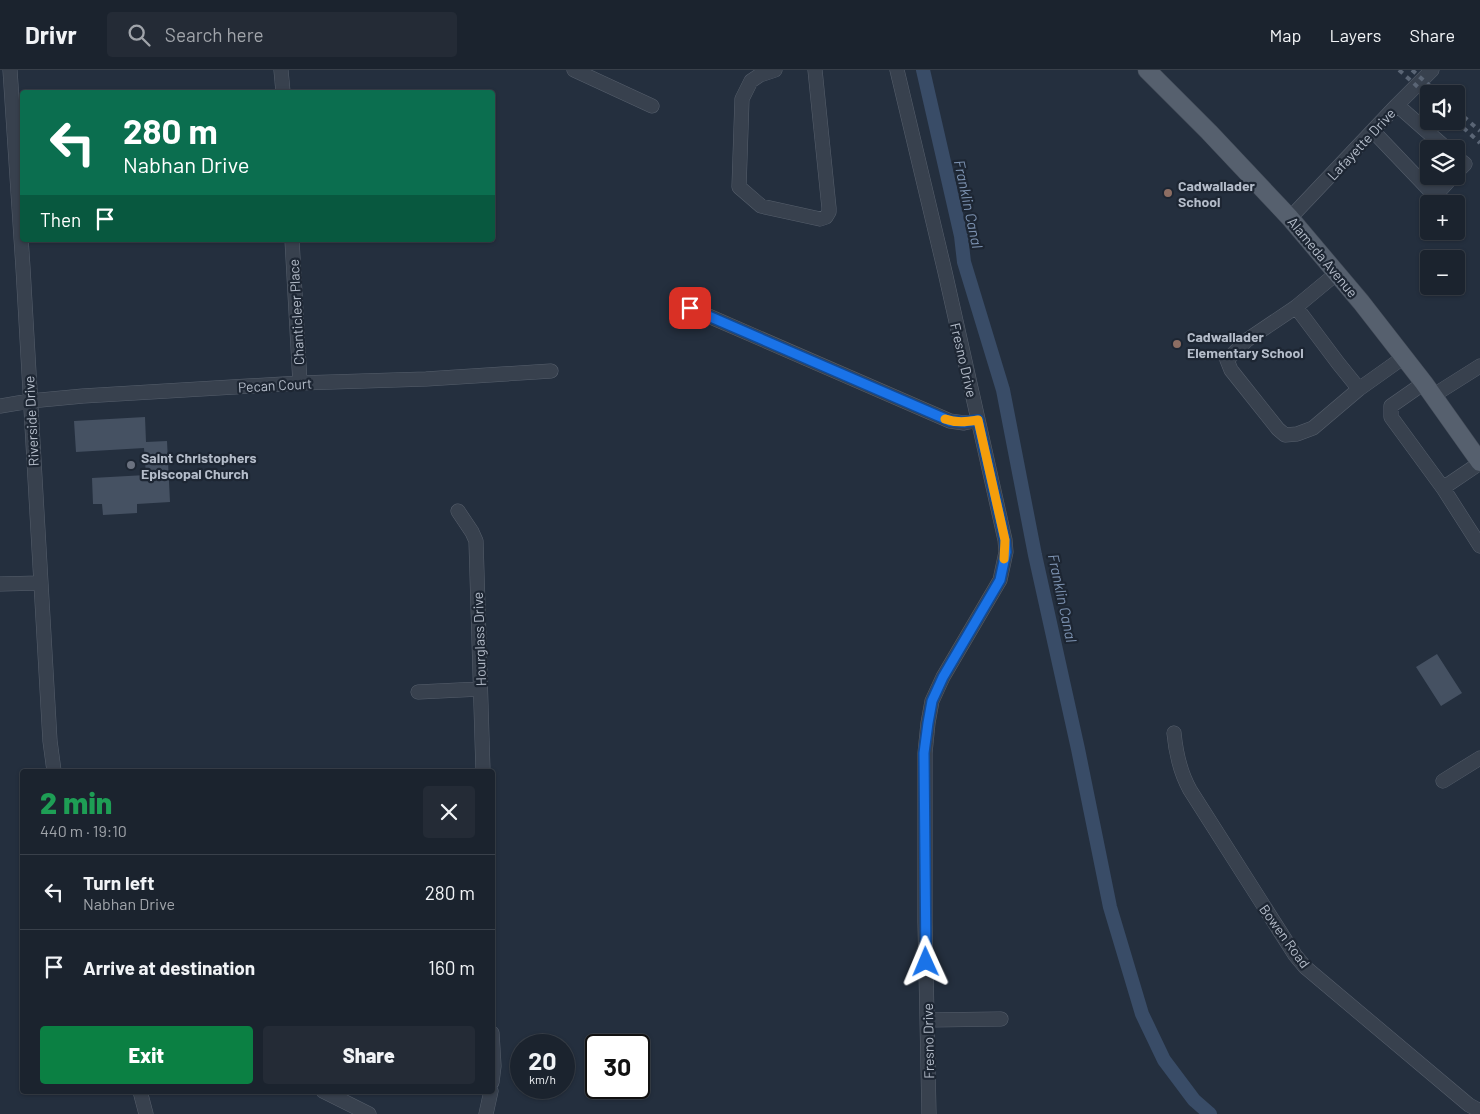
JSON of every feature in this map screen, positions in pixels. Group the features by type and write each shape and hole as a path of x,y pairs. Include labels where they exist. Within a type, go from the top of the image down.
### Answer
{"main road":[{"name":"Alameda Avenue","path":"1147,70 1290,218 1404,357 1479,458"}],"street":[{"name":"Riverside Drive","path":"10,70 20,222"},
{"path":"282,70 283,90"},
{"path":"774,70 760,75 751,81 742,99 739,187 761,206 814,218 823,218 828,215 830,208 814,70"},
{"name":"Fresno Drive","path":"897,70 945,272 1005,540 1006,552 1000,580 943,677 932,701 928,723 924,753 929,1114"},
{"name":"Lafayette Drive","path":"1290,218 1432,70"},
{"path":"579,71 652,106"},
{"path":"1397,105 1437,140"},
{"path":"1373,131 1420,180"},
{"path":"1425,185 1435,196 1445,185"},
{"name":"Riverside Drive","path":"21,242 40,582 50,741 54,769"},
{"name":"Chanticleer Place","path":"292,242 300,383"},
{"path":"1337,274 1248,340 1227,360 1231,370 1278,429 1285,435 1298,434 1313,428 1359,389 1404,357"},
{"path":"1296,306 1359,389"},
{"path":"690,308 950,421 978,420"},
{"path":"1480,366 1391,406 1391,417 1443,488 1480,546"},
{"name":"Pecan Court","path":"0,406 83,396 550,371"},
{"path":"1443,488 1479,458"},
{"name":"Hourglass Drive","path":"458,511 476,541 483,769"},
{"path":"0,584 40,582"},
{"path":"418,692 480,688"},
{"name":"Bowen Road","path":"1174,733 1183,777 1190,790 1295,955 1305,967 1469,1105 1480,1111"},
{"path":"1442,781 1480,758"},
{"path":"928,1020 1001,1019"},
{"path":"141,1094 146,1114"},
{"path":"329,1094 369,1114"},
{"path":"486,1114 491,1094"}],"building":[{"path":"145,417 146,442 167,441 170,502 137,504 137,513 103,515 102,504 93,504 92,478 146,475 144,448 76,452 74,421"},
{"path":"1437,654 1462,693 1441,706 1416,667"}],"waterway":[{"name":"Franklin Canal","path":"923,70 961,236 964,262 1003,390 1035,555 1078,749 1110,907 1142,1014 1164,1060 1194,1100 1210,1114"}],"railway":[{"path":"1399,70 1420,89"},
{"path":"1412,70 1429,85"},
{"path":"1465,118 1480,131"},
{"path":"1465,129 1480,143"}],"slow traffic":[{"path":"945,419 964,422 978,420 1005,540 1006,552 1004,559"}],"place":[{"name":"Cadwallader School","path":"1168,193"},
{"name":"Cadwallader Elementary School","path":"1177,344"},
{"name":"Saint Christophers Episcopal Church","path":"131,465"}],"route":[{"path":"690,308 950,421 978,420 1005,540 1006,552 1000,580 943,677 932,701 924,753 926,962"}]}
